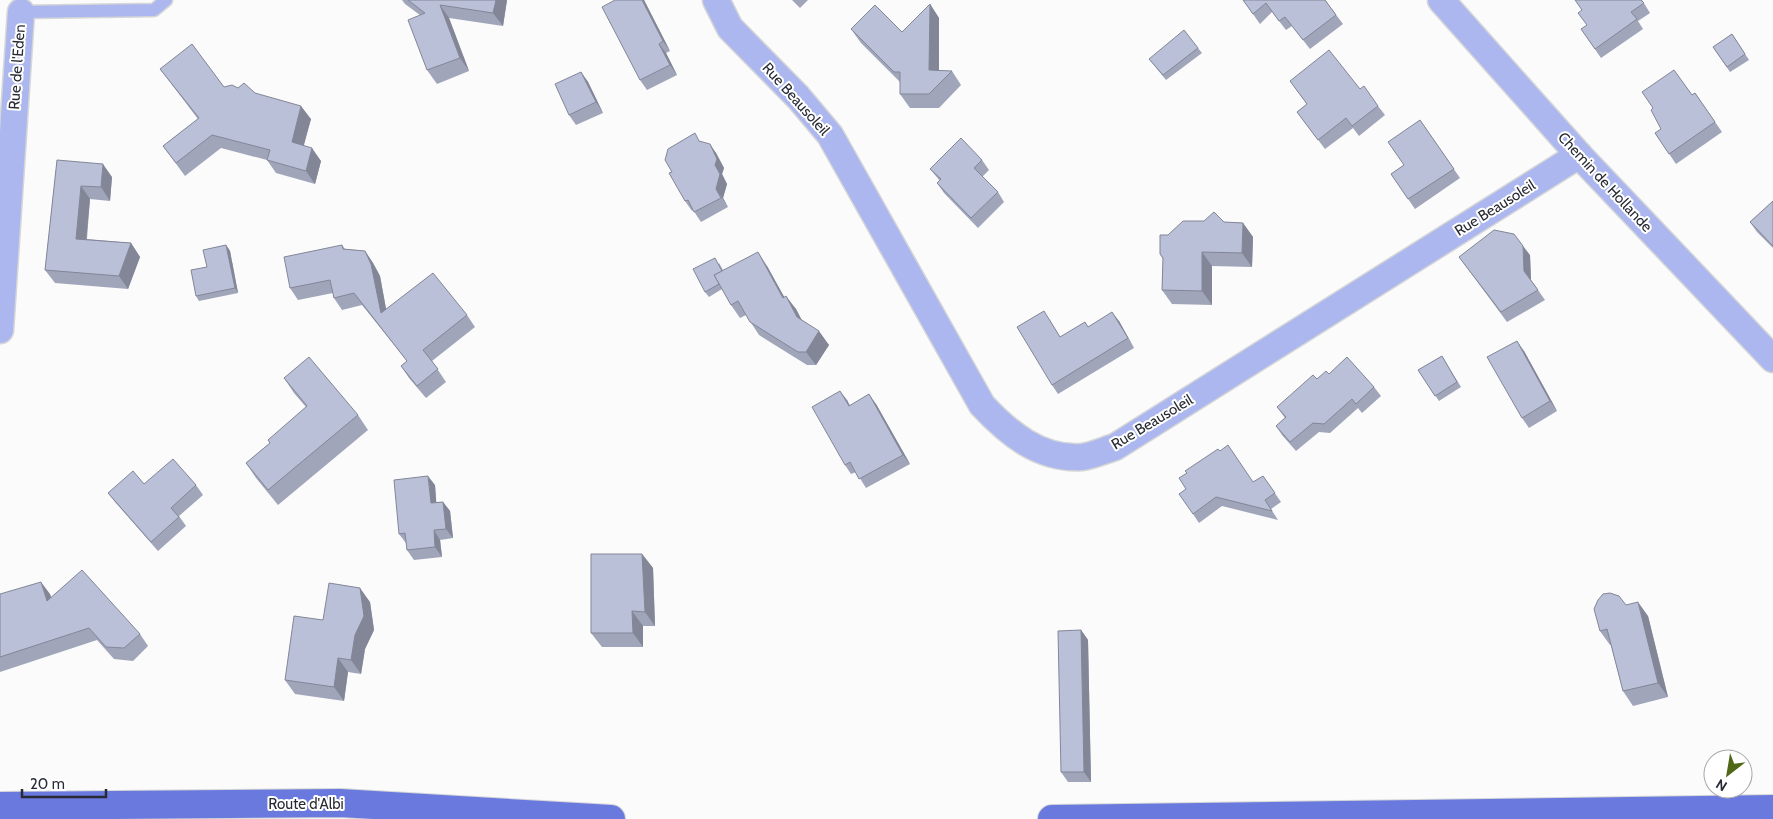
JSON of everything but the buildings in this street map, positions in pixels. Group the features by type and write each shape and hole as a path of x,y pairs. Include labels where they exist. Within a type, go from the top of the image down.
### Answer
{"main road":[{"name":"Route d'Albi","path":"0,806 340,803 611,819"},
{"path":"1052,819 1773,809"}],"street":[{"name":"Rue Beausoleil","path":"716,0 730,28 798,97 830,135 982,405 1000,425 1024,444 1055,454 1082,457 1115,447 1579,155"},
{"name":"Chemin de Hollande","path":"1441,0 1579,155 1773,359"},
{"name":"Rue de l'Eden","path":"0,330 21,12"}],"lane":[{"name":"Rue de l'Eden","path":"21,12 154,10 166,0"}]}
